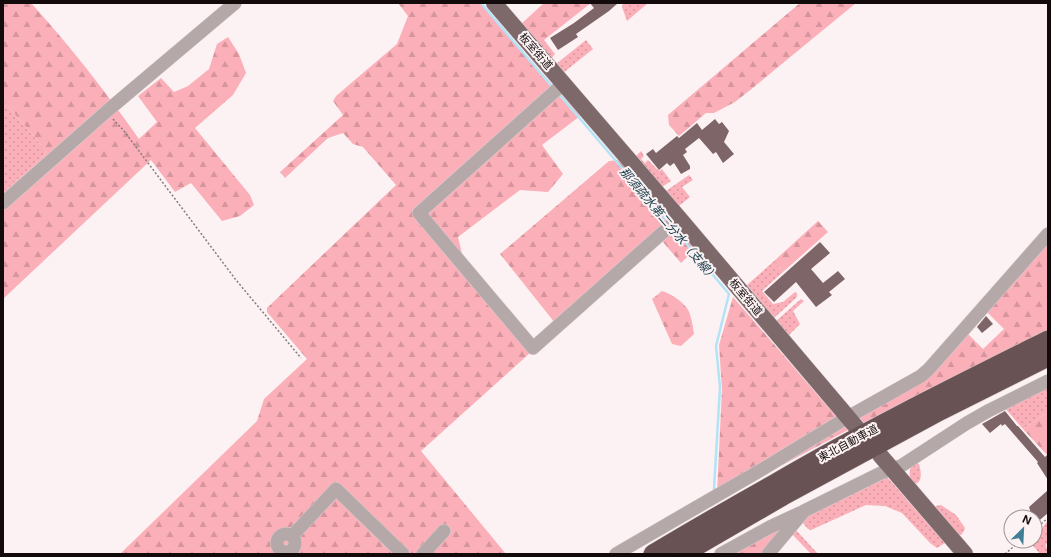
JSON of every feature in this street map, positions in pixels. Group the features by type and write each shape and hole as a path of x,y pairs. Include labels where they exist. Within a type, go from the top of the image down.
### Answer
{"highway":[{"name":"東北自動車道","path":"653,554 775,483 938,395 1048,340"},
{"name":"東北自動車道","path":"682,554 783,496 940,411 1048,357"}],"main road":[{"name":"板室街道","path":"494,3 564,83 853,423"},
{"path":"880,455 965,554"}],"street":[{"path":"3,203 107,111 235,3"},
{"path":"564,83 419,213 533,348 679,218"},
{"path":"616,554 766,467 853,423 921,376 929,370 1048,234"},
{"path":"721,554 770,527 804,512 883,472 901,466 967,423 1048,381"},
{"path":"292,536 336,489 403,554"},
{"path":"768,554 804,512"},
{"path":"423,554 444,531"},
{"path":"285,534 292,536 295,543 295,552 277,552 276,543 278,538 285,534"}],"path":[{"path":"107,111 124,131 236,280 301,358"}],"green space":[{"path":"3,3 31,3 60,36 114,104 139,139 157,122 138,96 161,78 174,92 188,86 209,69 217,44 228,37 239,54 246,73 233,95 195,128 250,195 254,205 240,216 222,221 191,183 175,192 151,160 3,299 3,193 47,152 3,100"},
{"path":"398,3 480,3 580,116 542,145 563,174 548,192 520,190 458,237 469,282 530,353 421,451 506,554 120,554 257,421 264,399 307,359 267,312 267,308 396,185 363,147 353,144 343,133 328,138 285,178 280,172 343,115 333,101 336,96 397,44 408,16"},
{"path":"544,3 591,3 544,40 535,40 521,24"},
{"path":"623,3 648,3 627,21 622,7"},
{"path":"800,3 856,3 735,102 714,113 706,113 679,136 669,125 668,115"},
{"path":"535,40 544,40 555,54 551,59"},
{"path":"586,40 593,49 563,73 556,64"},
{"path":"3,100 47,152 3,193"},
{"path":"641,151 644,156 641,159 645,163 648,160 659,171 662,169 671,181 662,187 636,156"},
{"path":"621,160 692,245 691,253 681,263 656,234 555,323 500,254 609,161"},
{"path":"689,175 693,180 682,187 690,197 679,206 666,191"},
{"path":"818,221 828,232 783,272 774,261"},
{"path":"1048,241 1048,331 864,423 859,417 922,378 966,332 983,349 1004,329 985,310"},
{"path":"774,261 783,272 762,291 773,304 783,302 795,292 797,293 797,297 774,318 747,285"},
{"path":"662,291 672,295 682,302 688,309 694,334 681,346 672,344 652,299"},
{"path":"733,297 848,430 719,499 717,493 722,389 719,345"},
{"path":"801,299 804,301 793,311 800,324 789,335 776,321"},
{"path":"1048,382 1048,412 1023,429 1004,407"},
{"path":"1048,412 1048,456 1023,429"},
{"path":"914,461 919,464 921,473 918,483 915,484 912,482 910,476 911,467"},
{"path":"887,477 945,543 937,548 930,543 902,513 885,506 866,505 811,530 808,529 801,521 810,514"},
{"path":"941,505 956,515 965,528 961,535 958,535 935,509 936,506"},
{"path":"1048,521 1048,543 1046,544 1046,547 1048,548 1048,554 1040,554 1036,549 1043,549 1043,527"},
{"path":"785,526 762,554 721,554"},
{"path":"795,529 818,554 811,554 791,533"}],"building":[{"path":"590,3 618,3 576,34 578,37 558,50 550,38 594,8"},
{"path":"715,119 719,124 722,122 729,131 724,142 734,154 723,163 716,152 713,154 699,138 685,149 687,152 683,155 690,166 690,169 681,174 674,163 670,166 667,163 659,170 646,154 653,149 656,153 677,136 679,138 697,123 702,130"},
{"path":"820,242 830,253 811,269 823,283 838,271 845,279 829,292 832,295 816,307 796,282 774,302 764,292"},
{"path":"986,316 993,324 982,333 977,327"},
{"path":"1005,411 1045,457 1048,454 1048,480 1037,463 1038,462 1005,424 1002,426 1001,424 990,433 982,424"},
{"path":"1048,490 1048,513 1043,517 1043,509 1030,509 1029,507"}],"waterway":[{"name":"那須疏水第二分水（支線）","path":"481,3 553,88"},
{"name":"那須疏水第二分水（支線）","path":"558,93 668,222"},
{"name":"那須疏水第二分水（支線）","path":"674,229 729,294 716,346 720,387 714,489"}]}
